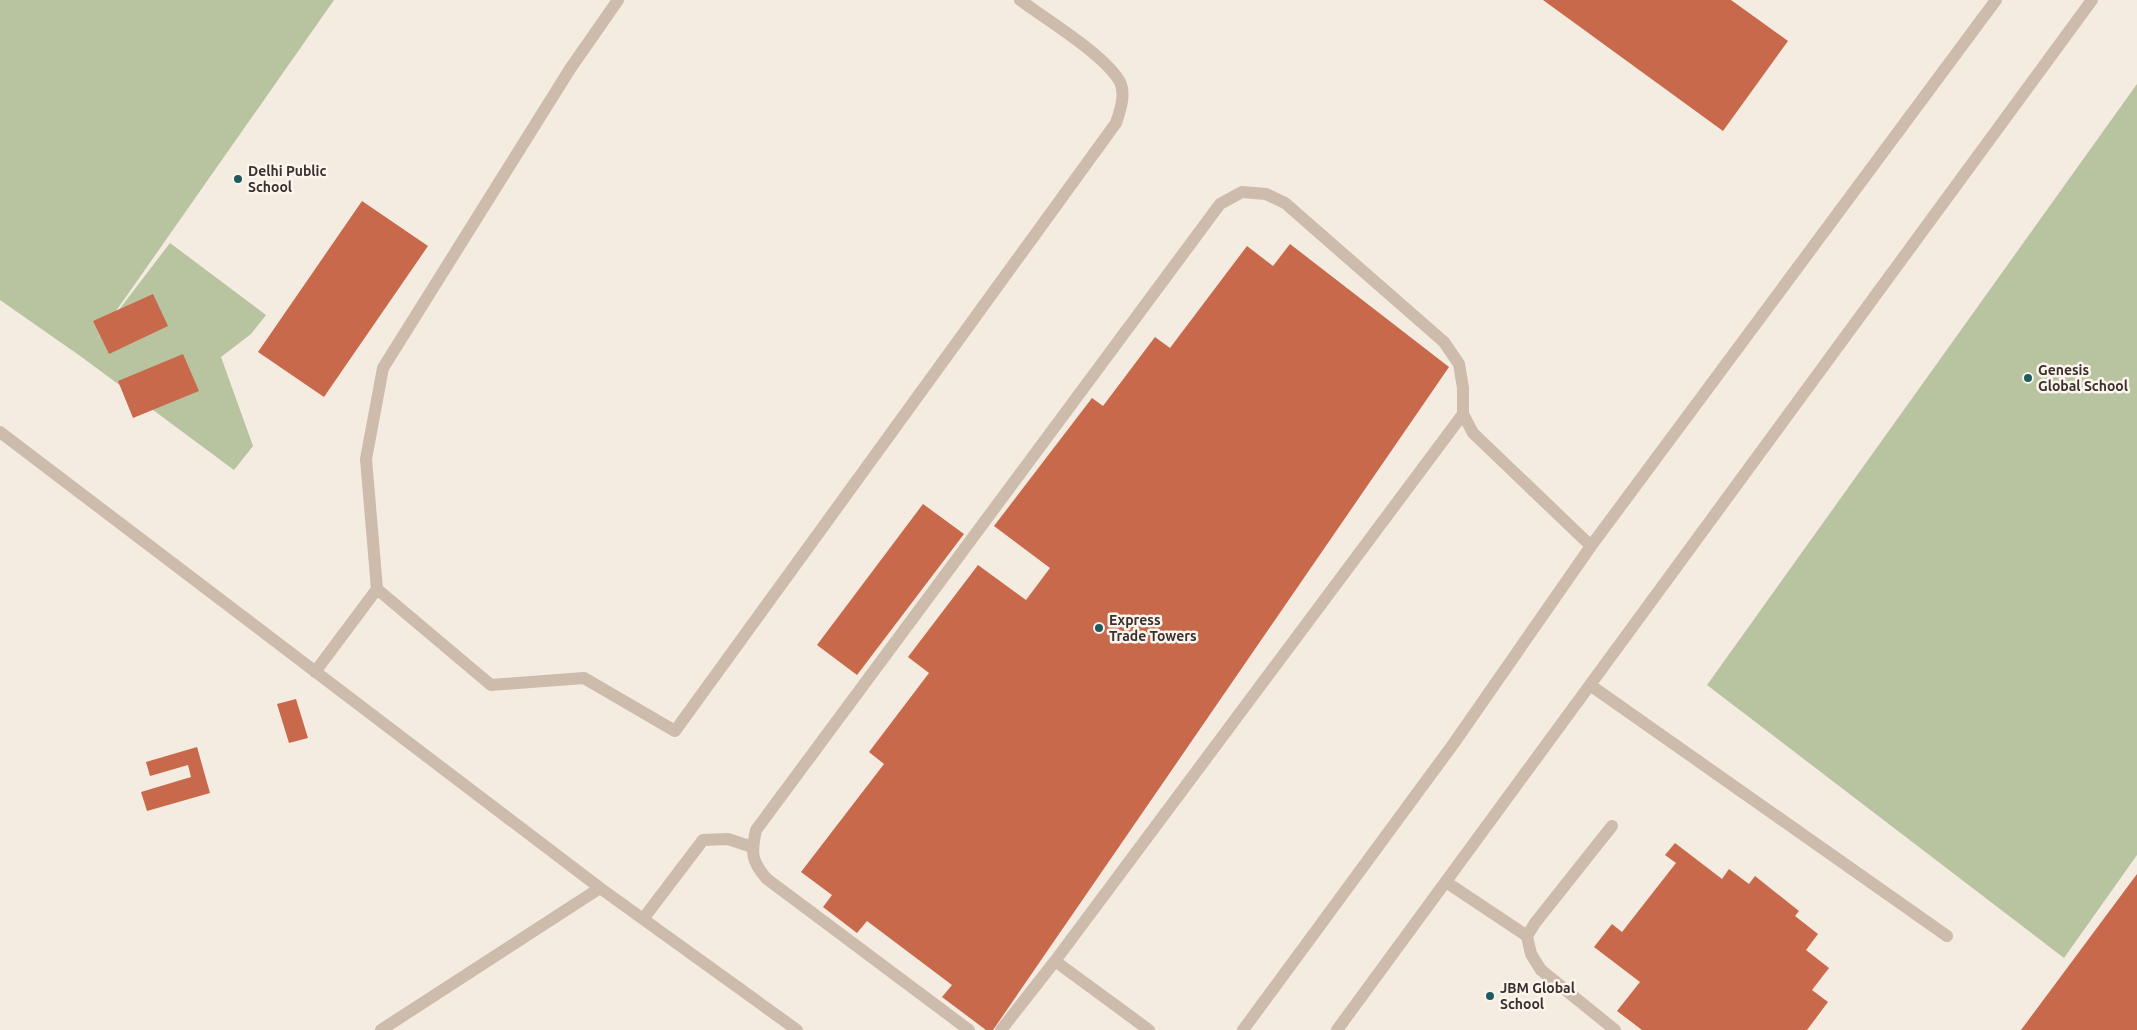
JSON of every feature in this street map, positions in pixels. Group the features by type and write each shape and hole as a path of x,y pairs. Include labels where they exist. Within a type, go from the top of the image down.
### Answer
{"street":[{"path":"315,672 377,589 366,459 383,368 570,69 618,0"},
{"path":"377,589 491,685 584,678 675,732 1116,123 1123,104 1120,83 1100,59 1020,0"},
{"path":"1243,1030 1454,743 1590,546 1996,0"},
{"path":"1337,1030 2092,0"},
{"path":"968,1030 767,878 756,867 752,847 756,830 1220,204 1242,192 1266,194 1285,203 1444,342 1459,364 1463,388 1463,414 1473,433 1590,546"},
{"path":"1001,1030 1056,961 1463,414"},
{"path":"0,432 600,888 797,1030"},
{"path":"1590,685 1947,936"},
{"path":"1526,936 1535,922 1612,826"},
{"path":"643,919 703,840 728,839 752,847"},
{"path":"1446,882 1526,936 1531,954 1541,970 1615,1030"},
{"path":"382,1030 600,888"},
{"path":"1056,961 1149,1030"}],"green space":[{"path":"0,0 334,0 95,341 170,243 266,315 251,334 221,357 253,446 234,470 83,358 0,300"},
{"name":"Genesis Global School","path":"2137,84 2137,855 2064,958 1707,685"}],"building":[{"path":"1543,0 1731,0 1788,41 1723,131"},
{"path":"362,201 428,246 324,397 258,352"},
{"name":"Express Trade Towers","path":"1290,244 1449,367 993,1030 986,1030 942,997 952,985 867,921 857,933 823,907 832,895 801,872 884,764 869,752 929,673 908,657 978,565 1026,600 1050,568 994,526 1092,398 1103,406 1155,337 1170,348 1247,246 1273,266"},
{"path":"153,294 168,326 109,354 93,321"},
{"path":"183,354 199,391 133,418 118,381"},
{"path":"923,504 964,534 857,675 817,645"},
{"path":"296,699 308,738 289,743 277,704"},
{"path":"197,747 210,793 147,811 141,792 191,777 188,765 150,776 146,762"},
{"path":"1675,843 1722,879 1729,869 1749,884 1755,876 1799,911 1795,916 1818,934 1806,950 1829,968 1812,990 1828,1002 1807,1030 1642,1030 1617,1011 1640,982 1594,947 1612,924 1622,932 1676,863 1665,855"},
{"path":"2137,874 2137,1030 2021,1030"}],"place":[{"name":"Delhi Public School","path":"238,179"},
{"name":"Genesis Global School","path":"2028,378"},
{"name":"Express Trade Towers","path":"1099,628"},
{"name":"JBM Global School","path":"1490,996"}]}
